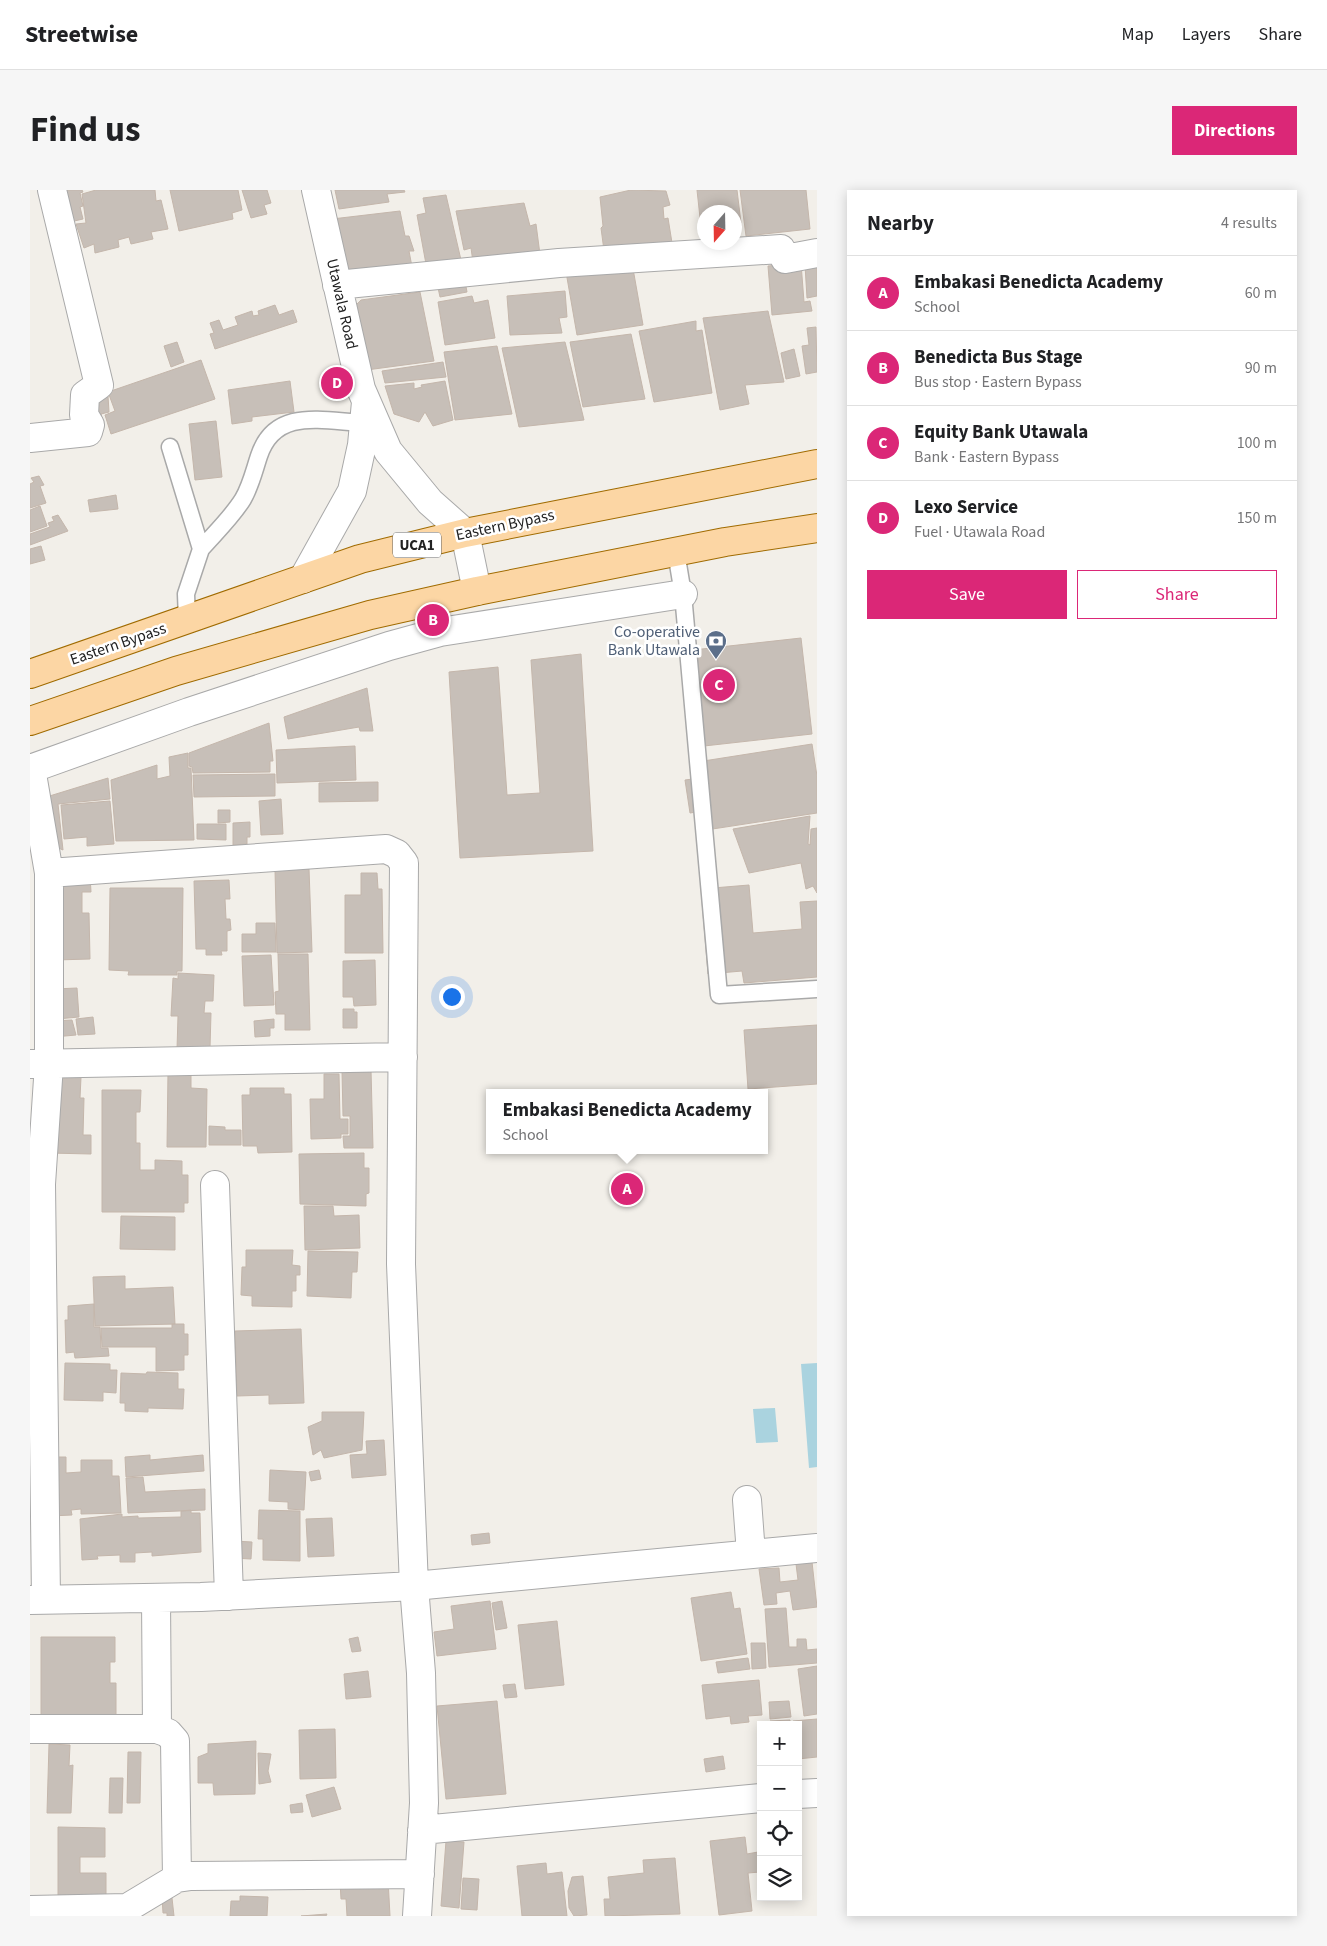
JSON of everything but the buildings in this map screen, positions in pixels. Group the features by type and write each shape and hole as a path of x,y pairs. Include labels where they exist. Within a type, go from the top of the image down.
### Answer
{"main road":[{"name":"Eastern Bypass","path":"30,674 360,559 465,533 817,464"},
{"path":"30,721 176,671 265,643 370,614 477,590 725,542 817,528"}],"street":[{"path":"30,438 88,432 90,425 84,415 85,395 99,385 52,190"},
{"name":"Utawala Road","path":"316,190 365,412 388,451 430,502 465,533"},
{"path":"337,285 559,263 781,249 785,259 817,253"},
{"path":"303,579 352,491 362,445 365,412"},
{"path":"465,533 477,590"},
{"path":"683,594 431,635 389,646 189,712 31,768 49,873 39,1064 41,1184 36,1258 38,1600 229,1596 414,1586 817,1548"},
{"path":"49,873 386,849 397,854 404,863 401,1264 414,1586 421,1673 424,1803 417,1916"},
{"path":"39,1064 403,1057"},
{"path":"215,1185 229,1596"},
{"path":"747,1500 751,1554"},
{"path":"156,1598 157,1728"},
{"path":"30,1729 157,1728 168,1733 175,1741 177,1878"},
{"path":"802,1794 817,1793"},
{"path":"422,1830 757,1798"},
{"path":"30,1910 127,1908 177,1878 191,1876 420,1874"}],"lane":[{"path":"186,620 186,594 201,549 242,500 254,476 259,455 272,431 290,421 365,412"},
{"path":"170,447 201,549"},
{"path":"676,552 683,594 719,996 817,989"}],"water":[{"path":"817,1363 817,1467 809,1468 801,1364"},
{"path":"775,1408 778,1442 756,1443 753,1409"}],"place":[{"name":"Lexo Service","path":"337,383"},
{"name":"Benedicta Bus Stage","path":"433,620"},
{"name":"Co-operative Bank Utawala","path":"716,660"},
{"name":"Equity Bank Utawala","path":"719,685"},
{"name":"Embakasi Benedicta Academy","path":"627,1189"}]}
